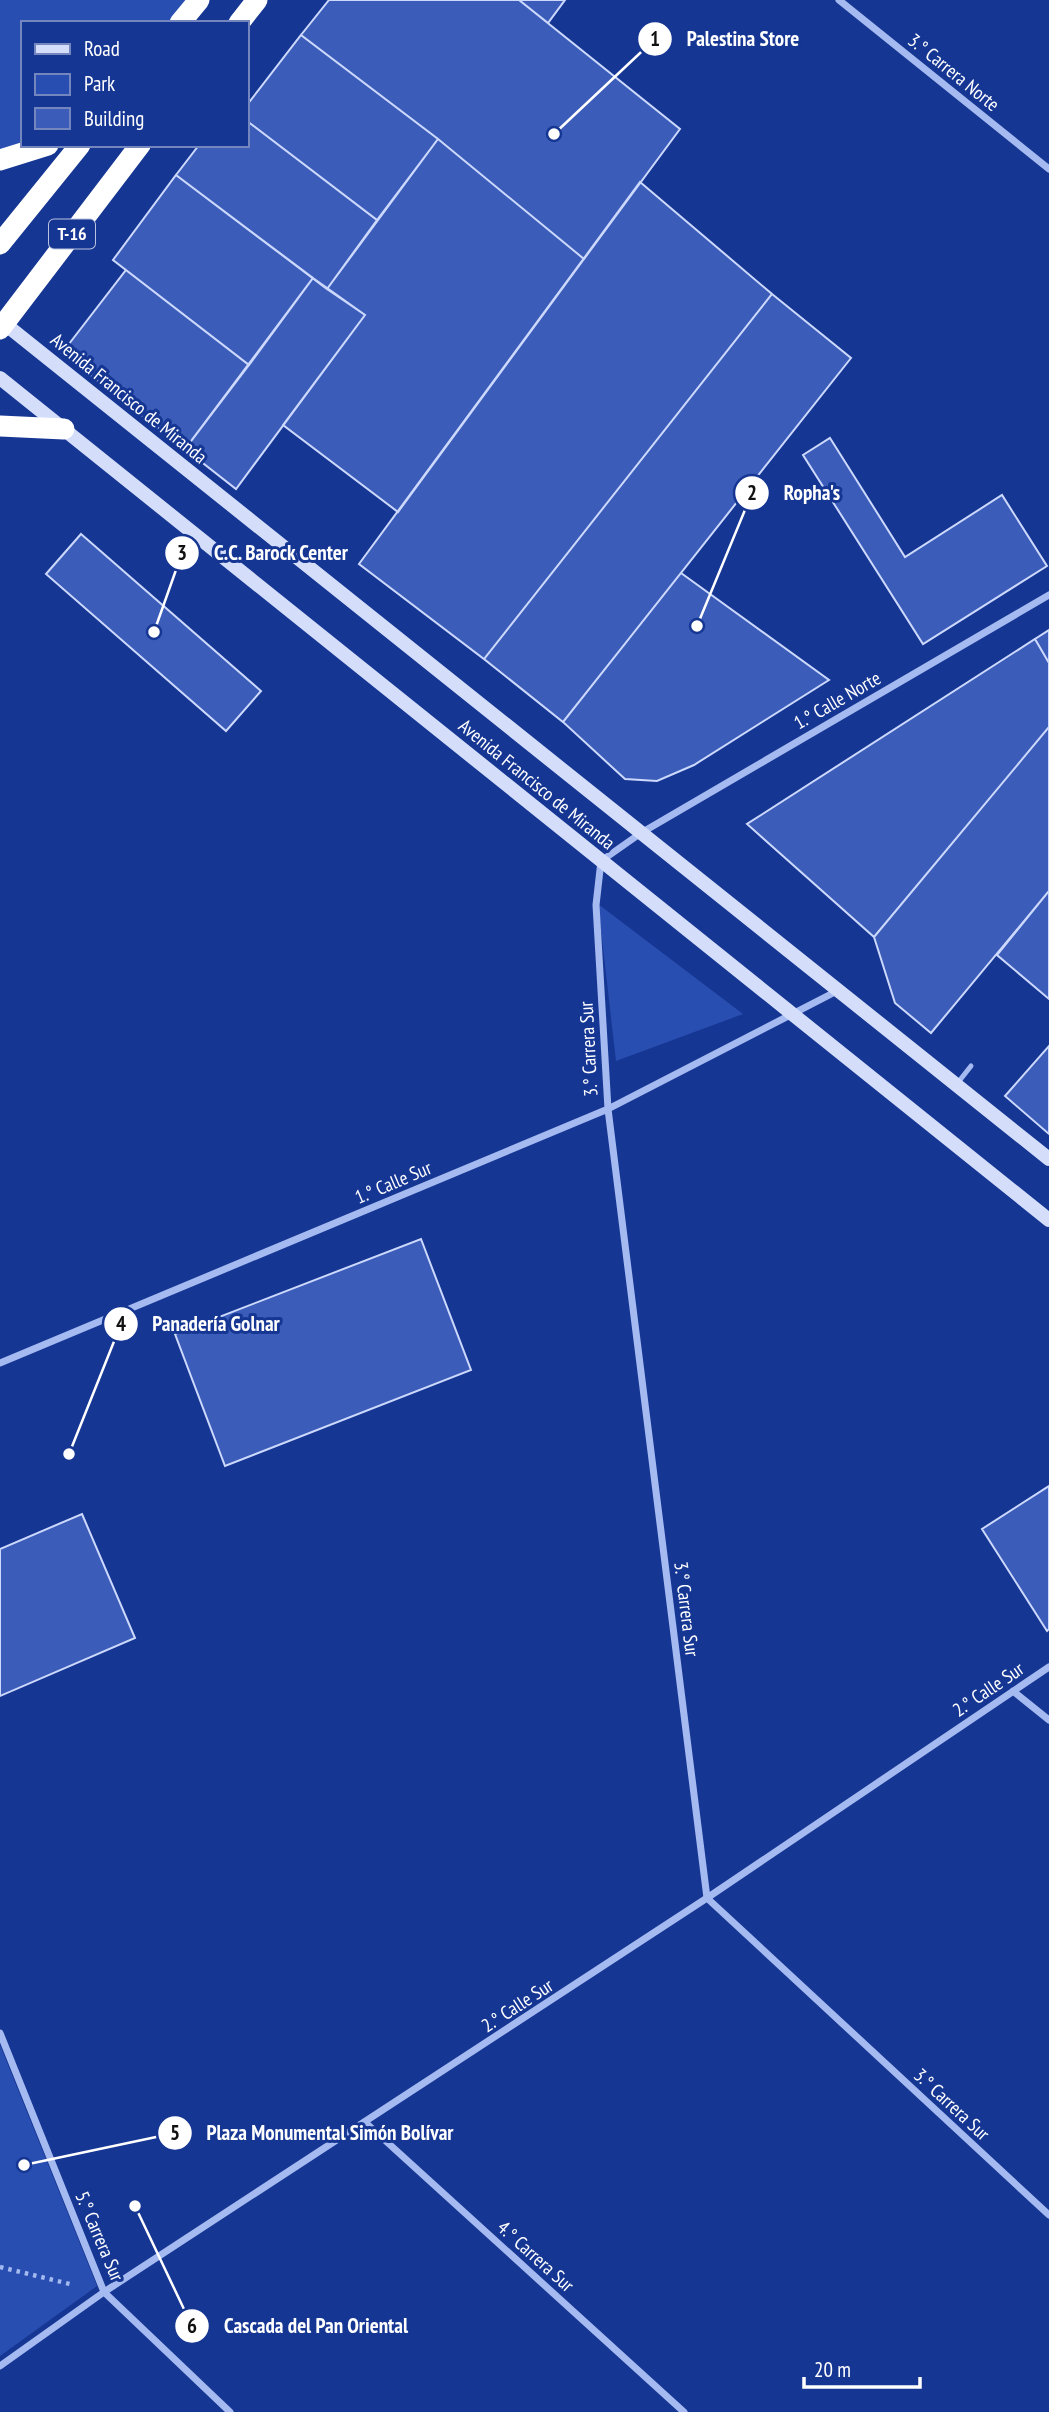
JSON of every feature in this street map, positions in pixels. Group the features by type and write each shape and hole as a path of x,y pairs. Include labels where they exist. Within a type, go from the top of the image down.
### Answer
{"highway":[{"path":"182,21 199,0"},
{"path":"241,21 257,0"},
{"path":"0,160 42,147"},
{"name":"T-16","path":"0,244 78,147"},
{"name":"T-16","path":"1,324 137,147"},
{"path":"0,426 64,429"}],"street":[{"name":"3.° Carrera Norte","path":"839,0 1049,169"},
{"name":"Avenida Francisco de Miranda","path":"1,324 1049,1159"},
{"name":"Avenida Francisco de Miranda","path":"0,378 1049,1220"},
{"name":"1.° Calle Norte","path":"601,861 641,833 1049,595"},
{"name":"3.° Carrera Sur","path":"601,861 596,905 608,1109 707,1898 1049,2215"},
{"name":"1.° Calle Sur","path":"0,1363 608,1109 838,990"},
{"name":"2.° Calle Sur","path":"0,2366 104,2292 707,1898 1049,1667"},
{"path":"1013,1691 1049,1720"},
{"name":"5.° Carrera Sur","path":"0,2033 104,2292 230,2412"},
{"name":"4.° Carrera Sur","path":"366,2123 684,2412"}],"lane":[{"path":"956,1084 971,1066"}],"path":[{"path":"0,2267 104,2292"}],"green space":[{"path":"0,0 199,0 182,21 21,21 21,146 0,160"},
{"path":"598,904 743,1014 616,1061"},
{"path":"0,2045 97,2286 0,2356"}],"building":[{"path":"329,0 519,0 680,129 584,259 438,139 301,35"},
{"path":"519,0 565,0 548,23"},
{"path":"301,35 438,139 377,220 248,122 248,104"},
{"path":"248,122 377,220 327,289 176,175 197,147 248,147"},
{"path":"438,139 584,259 398,512 283,425 365,315 327,289"},
{"path":"176,175 313,278 249,365 113,260"},
{"path":"640,182 772,294 484,659 359,564"},
{"path":"126,270 249,365 185,449 62,353"},
{"path":"313,278 365,315 236,489 185,449"},
{"path":"772,294 851,358 563,722 484,659"},
{"path":"830,438 905,557 1002,495 1047,566 923,644 803,455"},
{"path":"81,534 261,691 226,731 46,574"},
{"path":"681,573 829,680 694,765 657,781 625,779 563,722"},
{"path":"1049,630 1049,663 1035,639"},
{"path":"1035,639 1049,663 1049,727 874,937 747,824"},
{"path":"1049,727 1049,891 931,1033 895,1003 874,937"},
{"path":"1049,891 1049,999 997,955"},
{"path":"1049,1046 1049,1134 1005,1096"},
{"path":"421,1239 471,1370 225,1466 175,1334"},
{"path":"1049,1486 1049,1629 1047,1631 982,1529"},
{"path":"82,1514 135,1638 0,1696 0,1549"}],"place":[{"name":"Palestina Store","path":"554,134"},
{"name":"Ropha's","path":"697,626"},
{"name":"C.C. Barock Center","path":"154,632"},
{"name":"Panadería Golnar","path":"69,1454"},
{"name":"Plaza Monumental Simón Bolívar","path":"24,2165"},
{"name":"Cascada del Pan Oriental","path":"135,2206"}]}
